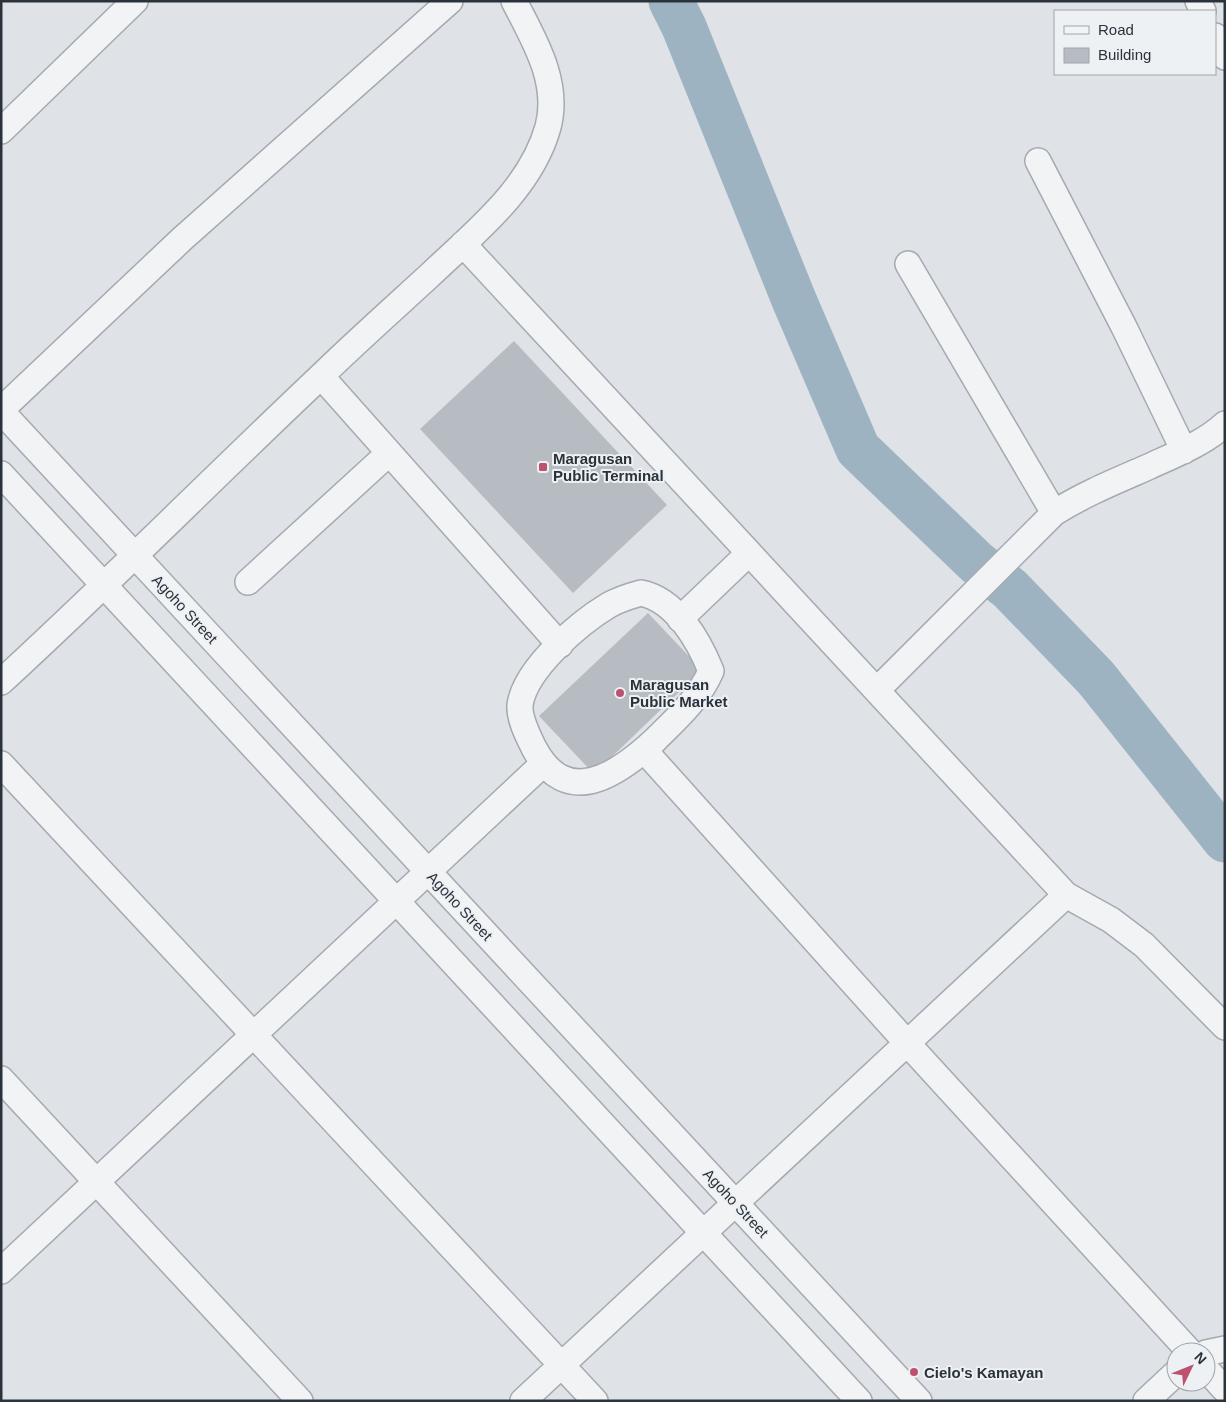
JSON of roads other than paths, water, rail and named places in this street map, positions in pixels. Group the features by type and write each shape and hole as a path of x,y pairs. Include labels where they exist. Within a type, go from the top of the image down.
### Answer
{"street":[{"path":"1,131 135,1"},
{"path":"1,411 182,239 450,1"},
{"path":"1,682 105,586 320,376 463,244 506,201 533,165 548,126 552,93 545,66 514,1"},
{"path":"1216,38 1225,57"},
{"path":"1038,161 1124,327 1184,451"},
{"path":"463,244 1066,895 1111,920 1144,945 1225,1027"},
{"path":"908,264 1054,513"},
{"path":"320,376 560,645"},
{"name":"Agoho Street","path":"1,411 919,1401"},
{"path":"877,690 1054,513 1079,497 1184,451 1215,433 1225,424"},
{"path":"248,582 388,454"},
{"path":"1,474 859,1401"},
{"path":"680,619 749,553"},
{"path":"641,593 652,595 680,619 702,646 711,672 703,690 644,750 614,771 585,784 570,782 543,764 524,724 520,707 532,677 560,645 588,620 610,604 641,593"},
{"path":"644,750 907,1043 1181,1342"},
{"path":"1,764 595,1401"},
{"path":"1,1271 543,764"},
{"path":"523,1401 1066,895"},
{"path":"1,1079 300,1401"},
{"path":"1146,1401 1166,1382"},
{"path":"1211,1401 1224,1387"}],"waterway":[{"path":"671,1 684,27 794,300 858,449 977,563 1010,589 1096,678 1225,840"}],"place":[{"name":"Maragusan Public Terminal","path":"543,467"},
{"name":"Maragusan Public Market","path":"620,693"},
{"name":"Cielo's Kamayan","path":"914,1372"}]}
